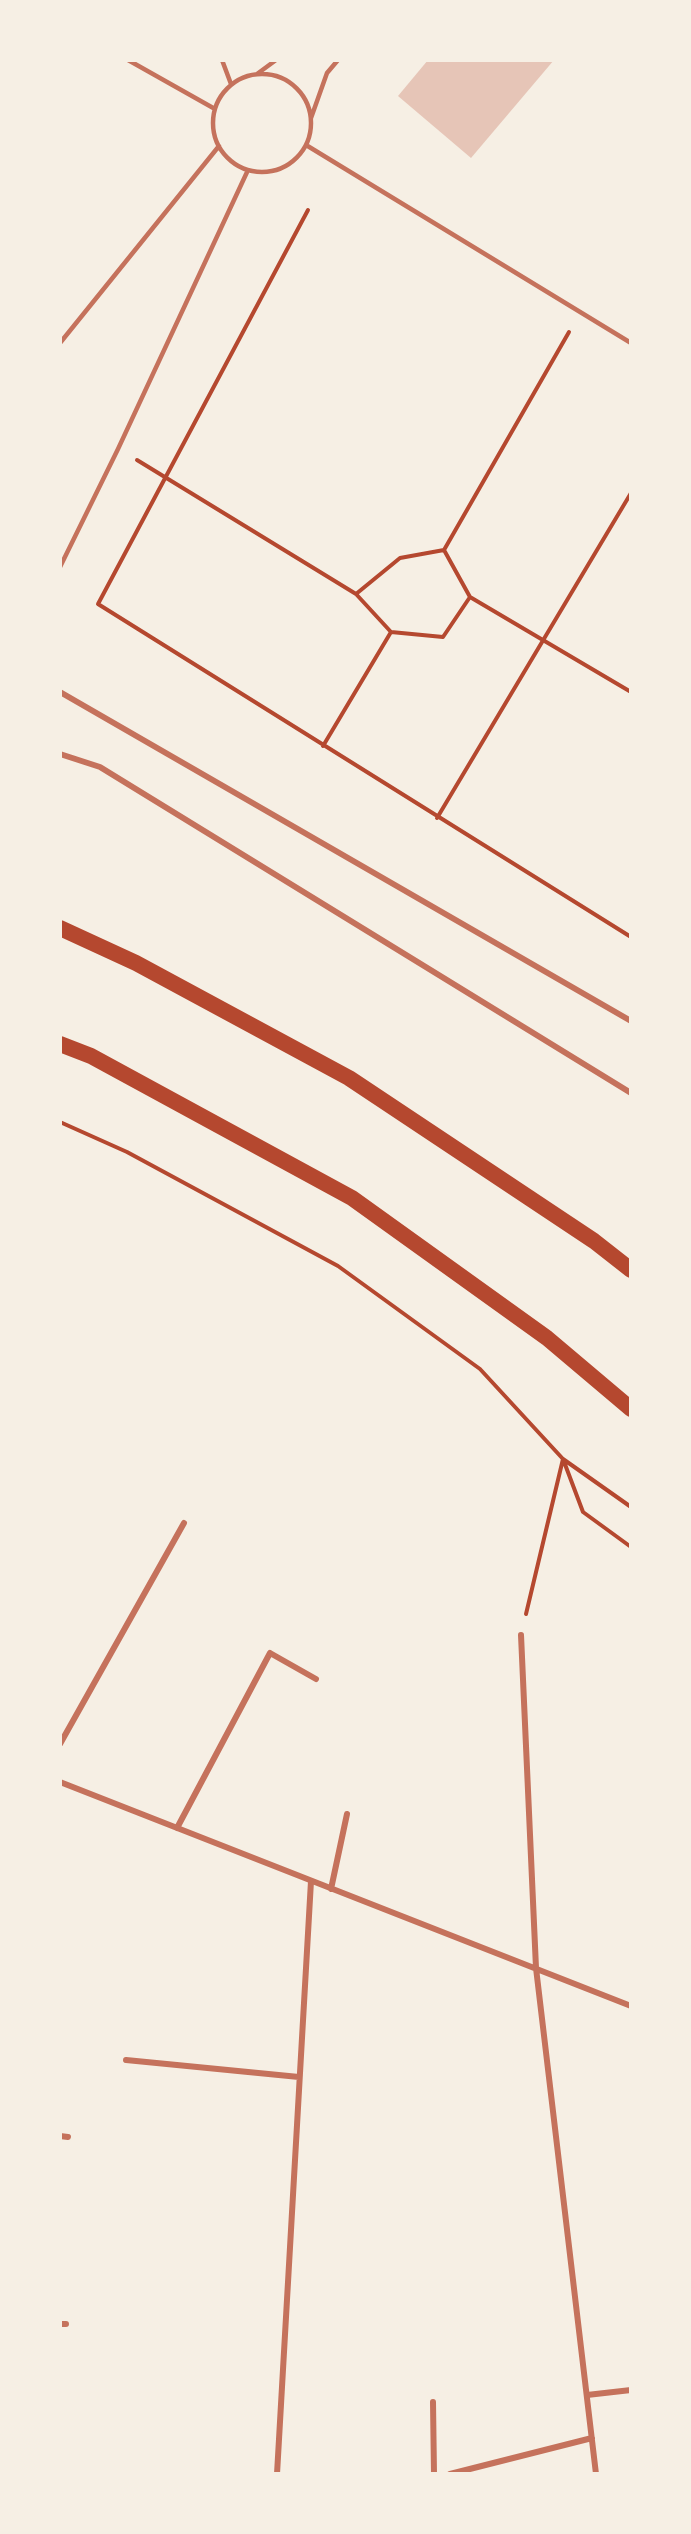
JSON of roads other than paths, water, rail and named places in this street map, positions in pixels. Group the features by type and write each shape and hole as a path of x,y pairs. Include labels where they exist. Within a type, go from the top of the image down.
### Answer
{"highway":[{"path":"60,928 136,963 349,1078 594,1241 631,1270"},
{"path":"60,1044 92,1056 352,1198 547,1338 631,1409"}],"street":[{"path":"60,692 631,1021"},
{"path":"60,754 100,767 631,1093"},
{"path":"60,1744 184,1522"},
{"path":"521,1635 536,1968 596,2474"},
{"path":"177,1828 270,1653 316,1679"},
{"path":"60,1782 631,2006"},
{"path":"331,1889 347,1814"},
{"path":"277,2474 311,1881"},
{"path":"126,2061 300,2077"},
{"path":"60,2136 68,2137"},
{"path":"587,2395 631,2390"},
{"path":"433,2402 434,2474"},
{"path":"450,2474 592,2438"}],"lane":[{"path":"128,60 215,109"},
{"path":"222,60 231,84"},
{"path":"258,74 276,60"},
{"path":"311,118 327,73 338,60"},
{"path":"258,74 276,75 293,84 305,99 311,118 311,132 306,145 295,159 282,168 265,172 248,170 231,161 219,146 213,128 215,109 231,84 243,77 258,74"},
{"path":"306,145 631,343"},
{"path":"60,343 219,146"},
{"path":"60,567 118,449 248,170"}]}
